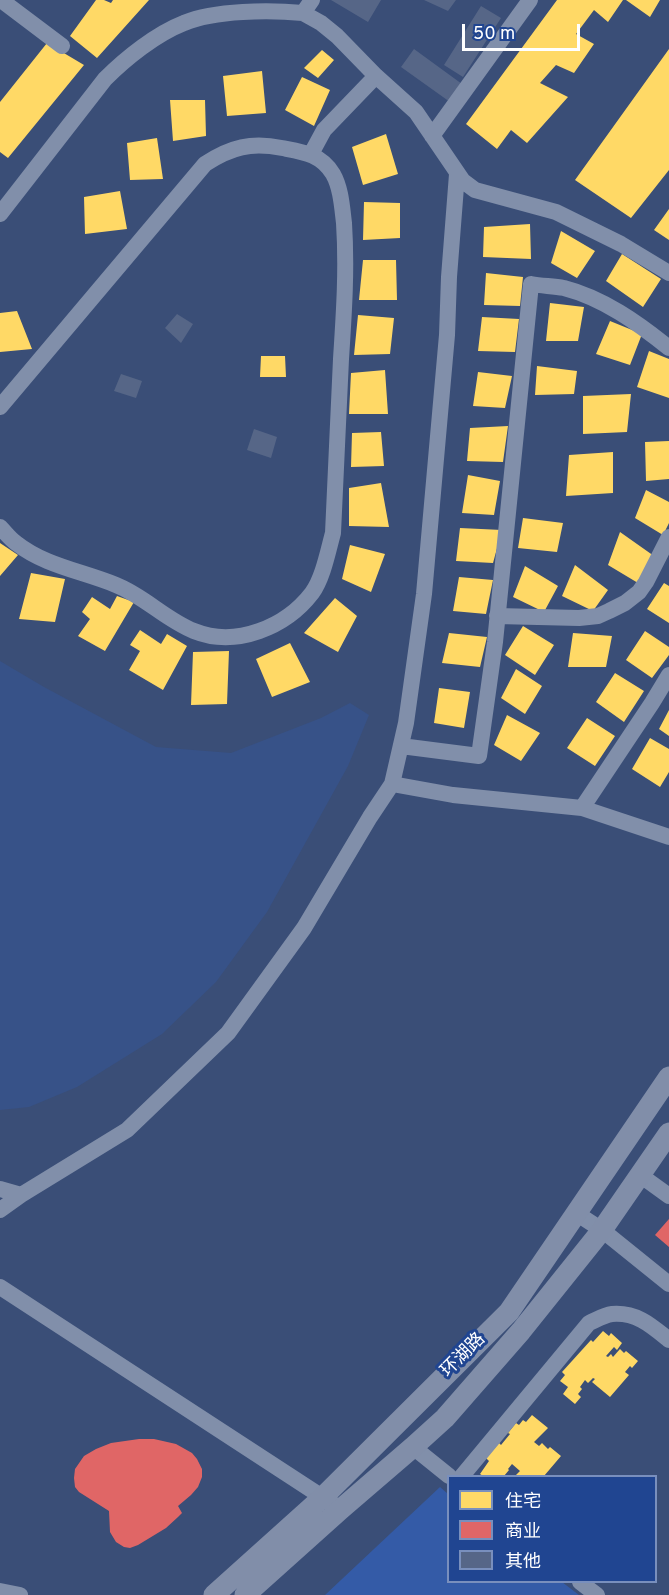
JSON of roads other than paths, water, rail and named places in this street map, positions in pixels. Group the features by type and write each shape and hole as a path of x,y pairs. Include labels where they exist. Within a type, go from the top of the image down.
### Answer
{"main road":[{"name":"环湖路","path":"214,1595 323,1497 509,1312 669,1077"},
{"name":"环湖路","path":"245,1595 445,1418 521,1332 602,1230 669,1133"}],"street":[{"path":"1,0 62,46"},
{"path":"432,136 530,0"},
{"path":"0,214 105,79 118,66 170,30 218,7 282,11 308,6 321,23 416,112 457,174 475,190 555,212 621,244 669,273"},
{"path":"311,154 324,130 376,76"},
{"path":"0,407 205,164 220,154 239,147 272,146 311,154 327,166 338,188 346,257 333,533 312,592 289,615 267,629 239,636 218,637 196,632 175,622 117,585 70,571 33,555 14,542 0,526"},
{"path":"0,1210 127,1130 228,1033 304,928 392,784 406,723 424,594 446,347 457,174"},
{"path":"401,746 479,756 497,616 531,284 563,288 598,300 669,348"},
{"path":"497,616 579,618 598,616 609,611 625,603 639,592 669,537"},
{"path":"582,808 669,675"},
{"path":"392,784 453,795 582,808 669,837"},
{"path":"640,1175 669,1196"},
{"path":"0,1189 21,1195"},
{"path":"576,1213 602,1230 669,1284"},
{"path":"0,1287 341,1509"},
{"path":"463,1475 589,1323 611,1314 630,1315 646,1322 669,1341"},
{"path":"413,1447 448,1475"},
{"path":"582,1583 597,1595"},
{"path":"0,1591 20,1595"}]}
